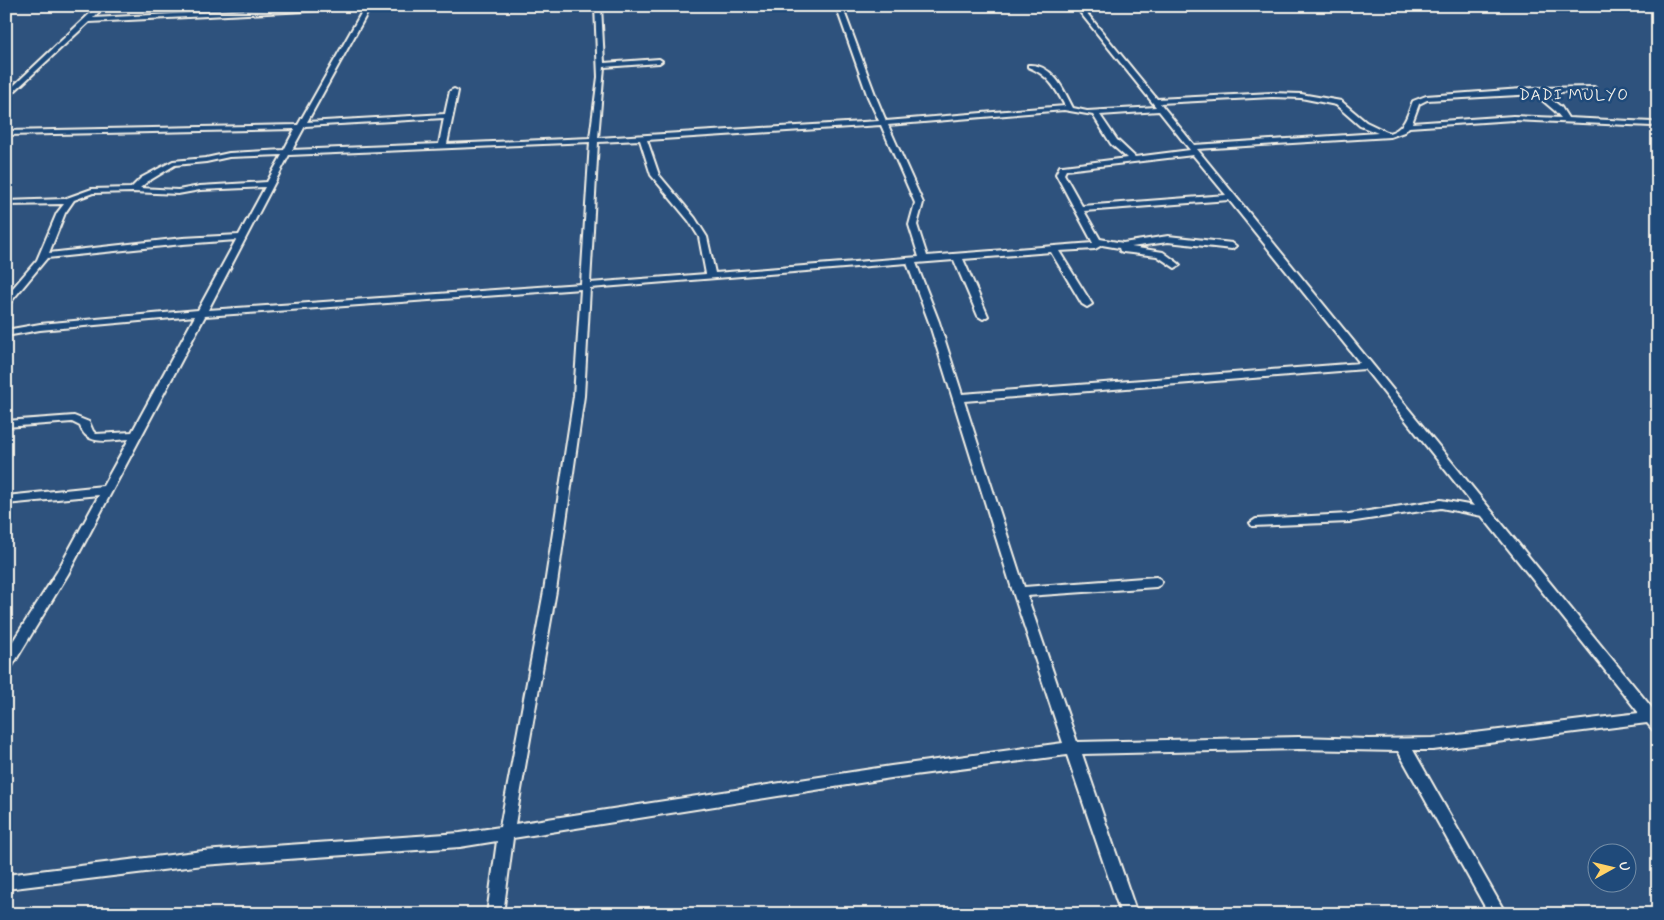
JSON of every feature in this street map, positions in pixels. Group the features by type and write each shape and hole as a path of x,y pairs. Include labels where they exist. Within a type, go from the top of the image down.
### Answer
{"street":[{"path":"6,97 102,6"},
{"path":"166,18 176,6"},
{"path":"6,664 62,574 302,125 368,6"},
{"path":"86,20 166,18 376,6"},
{"path":"495,914 506,834 550,591 579,396 594,140 600,78 598,6"},
{"path":"839,6 858,53 872,98 919,204 913,225 918,261 934,322 1019,592 1074,748 1129,914"},
{"path":"1078,6 1654,722"},
{"path":"600,65 660,61"},
{"path":"1030,66 1042,70 1053,78 1070,108"},
{"path":"1232,246 1168,239 1123,246 1097,241 1060,174 1063,168 1133,160 1194,150 1390,135 1400,132 1409,125 1416,104 1426,98 1592,88"},
{"path":"1535,90 1558,109 1566,120"},
{"path":"442,147 454,91"},
{"path":"133,190 144,180 173,164 229,155 643,138 1070,108 1083,113 1095,113 1272,95 1302,96 1338,103 1363,124 1390,135"},
{"path":"1095,113 1114,142 1133,160"},
{"path":"6,133 302,125 449,116"},
{"path":"1409,125 1513,118 1652,124"},
{"path":"643,138 655,175 692,220 703,238 711,276"},
{"path":"6,203 58,202 92,191 178,192 200,188 271,184"},
{"path":"1078,209 1232,197"},
{"path":"6,302 35,270 61,213 71,199"},
{"path":"43,256 183,241 243,237"},
{"path":"6,333 40,328 201,313 1054,250 1095,246 1098,244 1097,241"},
{"path":"1110,244 1126,250 1160,254 1175,265"},
{"path":"1054,250 1087,304"},
{"path":"958,258 983,316"},
{"path":"957,398 1367,366"},
{"path":"6,424 74,419 85,424 88,433 94,437 136,435"},
{"path":"6,500 106,490"},
{"path":"1256,523 1349,518 1441,504 1484,512"},
{"path":"1019,592 1156,582"},
{"path":"6,882 203,858 320,848 440,842 506,834 891,772 1074,748 1300,743 1402,745 1459,742 1654,722"},
{"path":"1402,745 1498,914"}],"district":[{"name":"DADI MULYO","path":"1574,94"}]}
